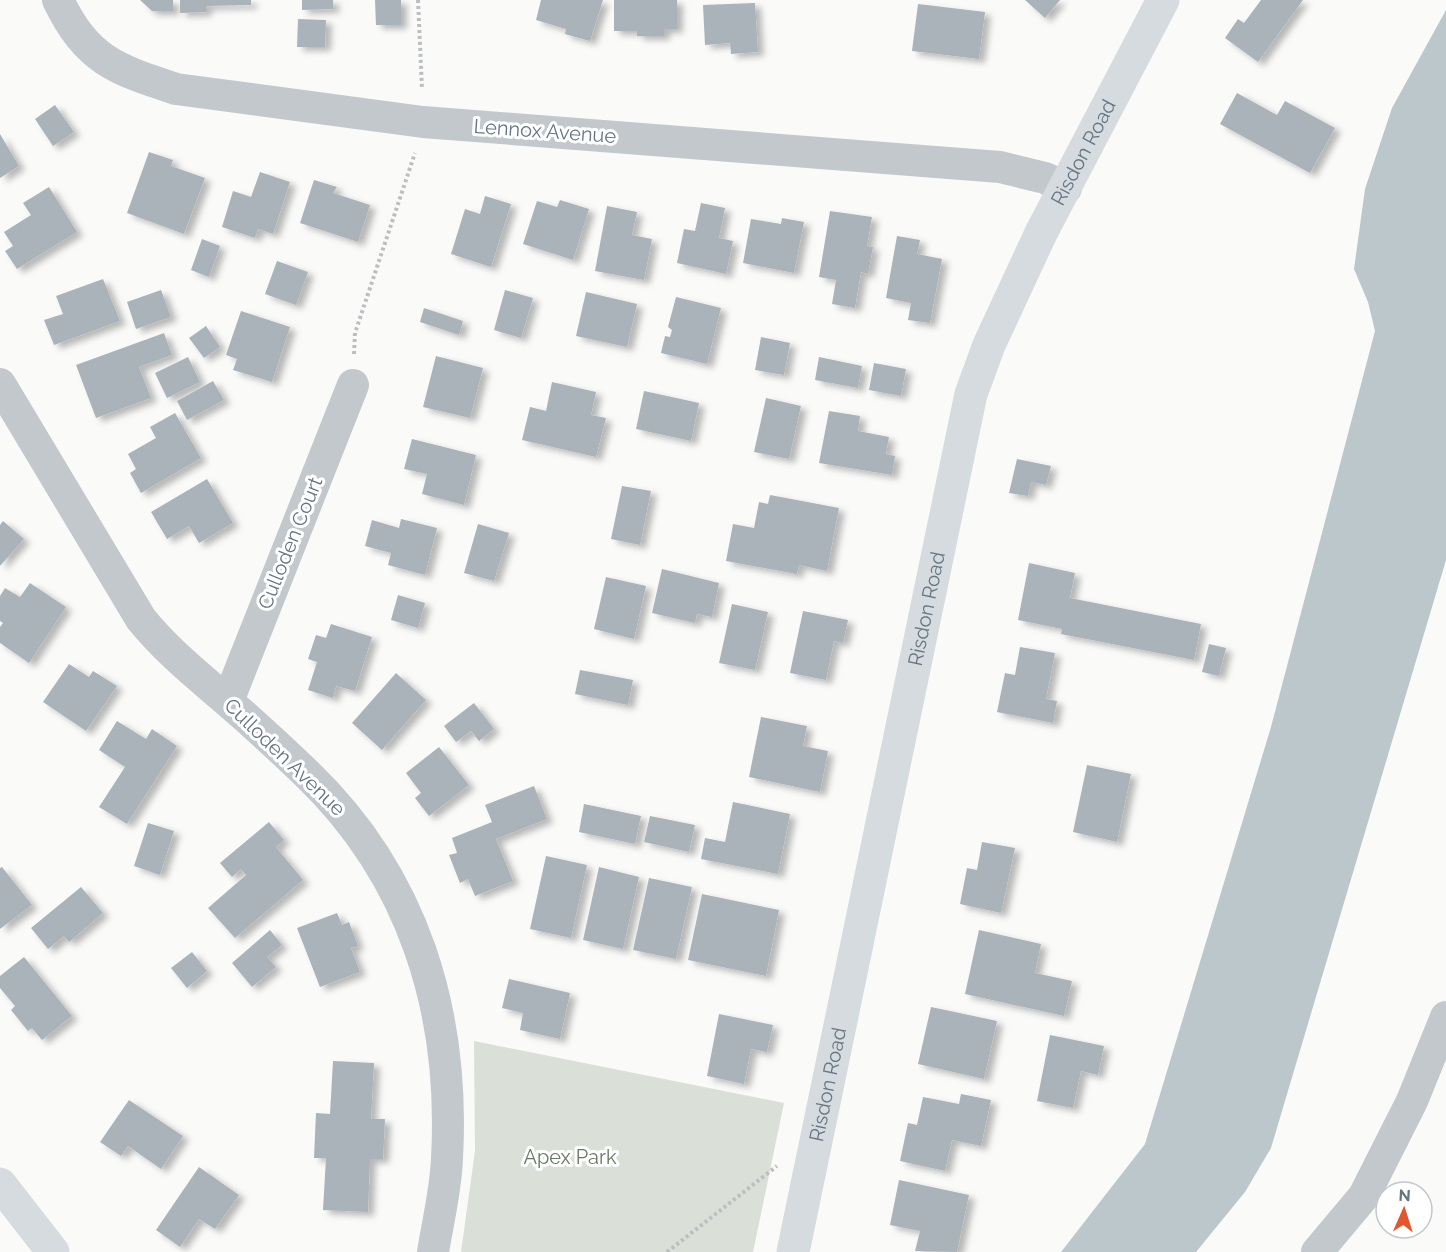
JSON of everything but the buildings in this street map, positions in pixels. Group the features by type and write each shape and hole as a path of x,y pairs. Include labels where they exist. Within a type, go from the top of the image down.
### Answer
{"main road":[{"name":"Risdon Road","path":"793,1252 971,394 989,345 1015,286 1163,0"},
{"path":"4,1189 35,1252"},
{"path":"4,1189 53,1252"}],"street":[{"name":"Lennox Avenue","path":"58,0 71,26 99,58 137,77 176,89 231,99 423,122 1000,167 1045,178 1066,188"},
{"name":"Culloden Avenue","path":"0,384 141,619 162,646 228,701 309,775 352,823 385,872 411,922 431,979 442,1031 449,1091 447,1160 433,1252"},
{"name":"Culloden Court","path":"228,701 353,385"},
{"path":"1317,1252 1364,1196 1412,1101 1446,1017"}],"path":[{"path":"353,385 355,333 412,166 423,122 418,0"},
{"path":"667,1252 778,1165 810,1170"}],"green space":[{"name":"Apex Park","path":"474,1041 784,1103 753,1252 461,1252 475,1151"}],"shaded area":[{"path":"1446,10 1446,560 1271,1148 1245,1192 1196,1252 1061,1252 1145,1144 1271,727 1375,331 1368,302 1354,269 1365,189 1392,108"}]}
